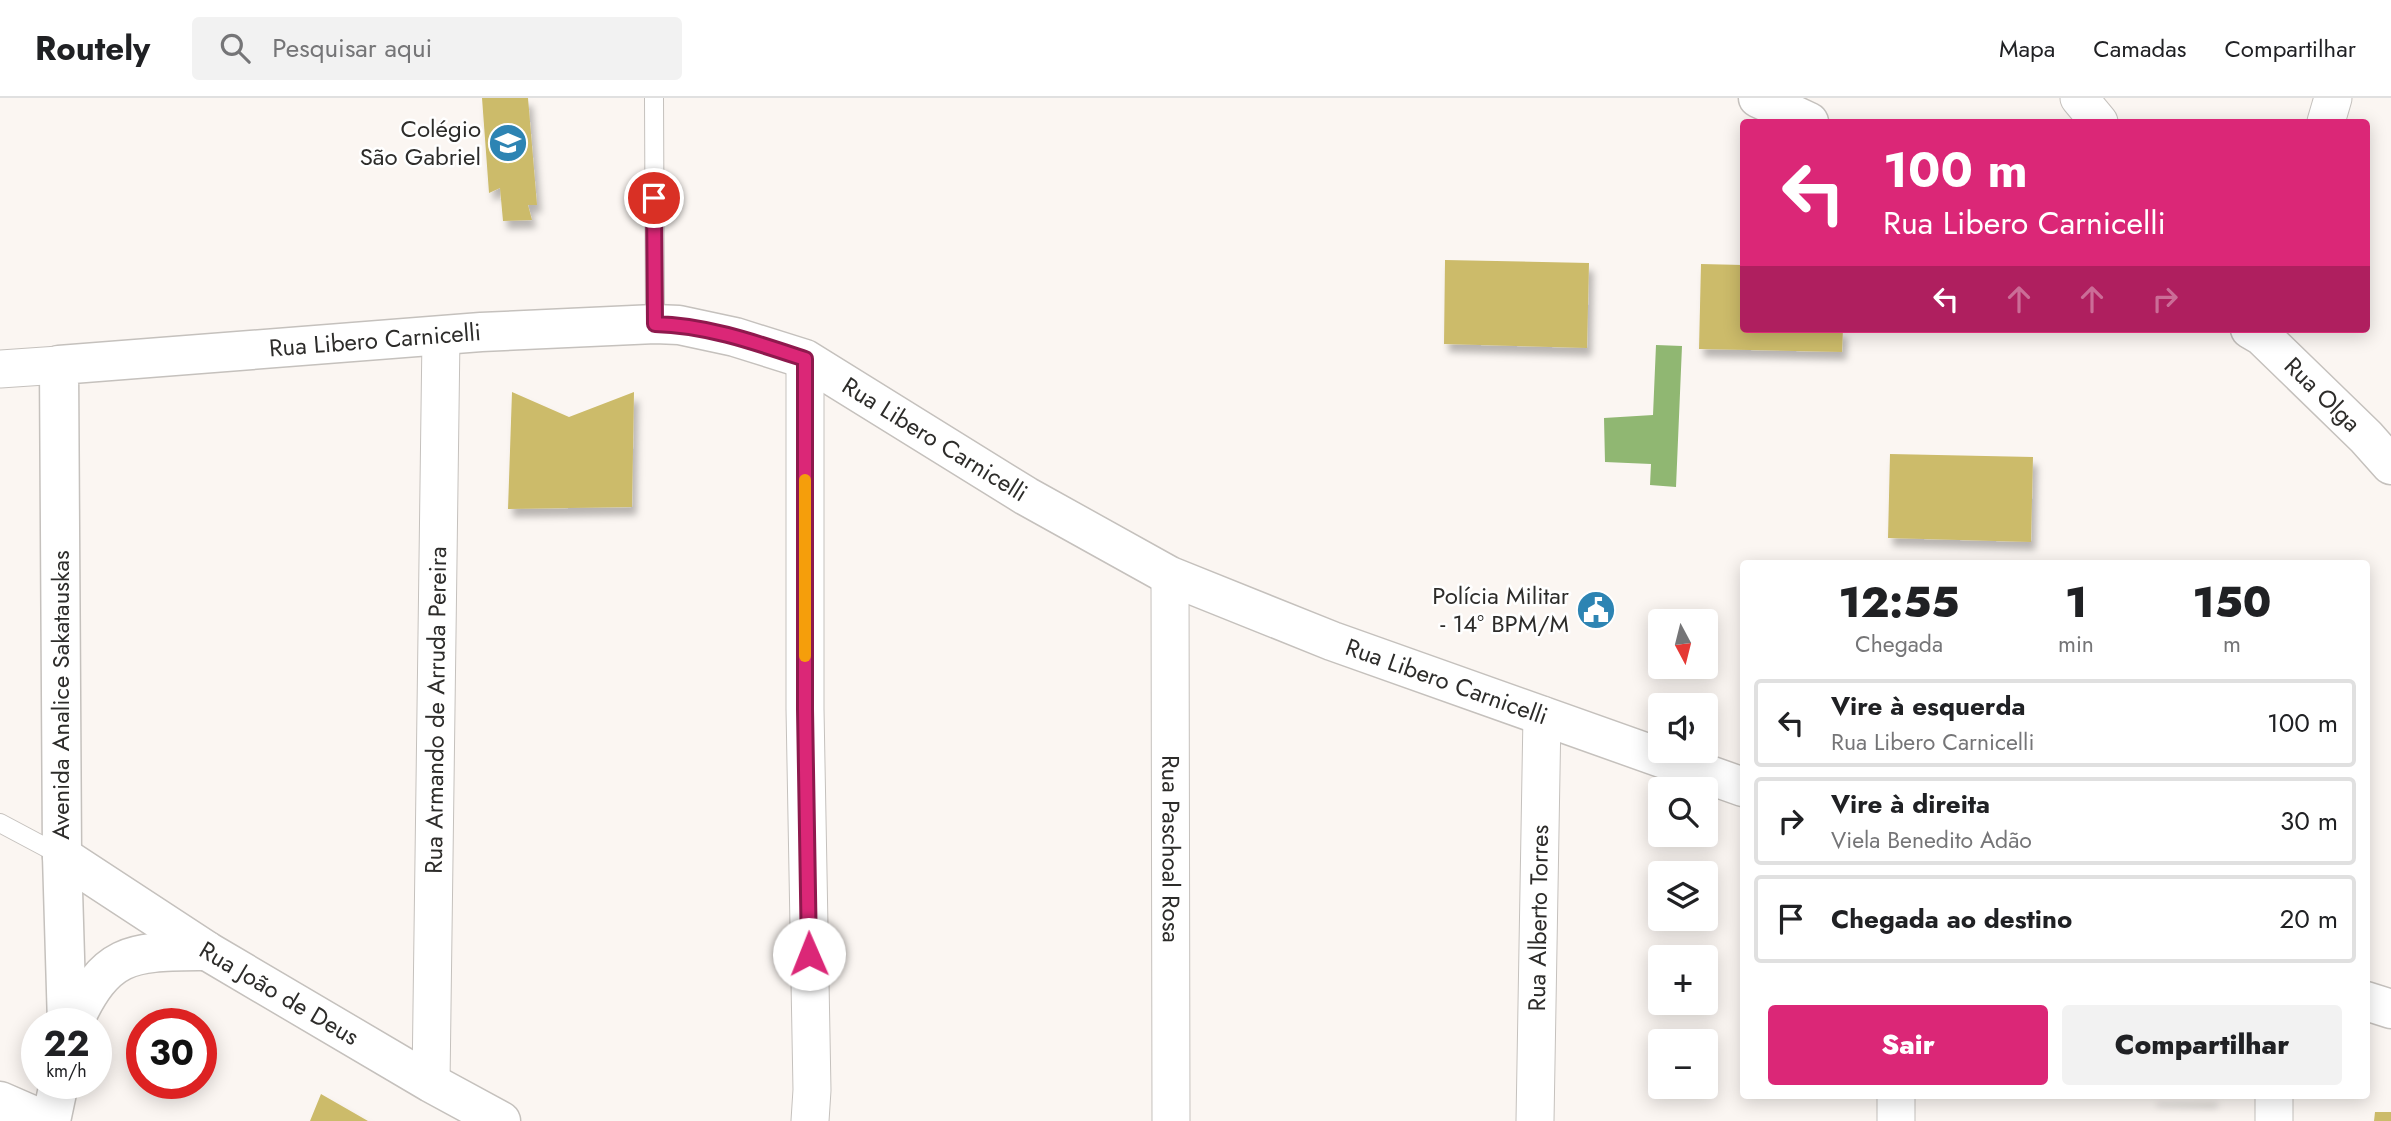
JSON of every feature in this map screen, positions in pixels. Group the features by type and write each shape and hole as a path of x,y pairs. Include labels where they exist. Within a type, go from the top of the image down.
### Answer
{"street":[{"path":"1758,98 1803,119"},
{"path":"2079,98 2096,119"},
{"path":"2327,119 2333,98"},
{"name":"Rua Libero Carnicelli","path":"0,369 481,332 655,324 679,324 735,337 805,359 1026,496 1170,576 1332,641 1740,786"},
{"name":"Rua Olga","path":"2260,333 2391,465"},
{"name":"Rua Armando de Arruda Pereira","path":"441,336 449,1101"},
{"path":"805,359 805,709 812,1090 810,1121"},
{"name":"Avenida Analice Sakatauskas","path":"59,365 62,856 67,1008"},
{"name":"Rua Paschoal Rosa","path":"1170,576 1171,1121"},
{"name":"Rua Alberto Torres","path":"1535,1121 1542,715"},
{"name":"Rua João de Deus","path":"62,856 207,951 449,1101 501,1121"},
{"path":"81,1008 95,982 111,966 136,954 207,951"},
{"path":"2370,1002 2391,1009"},
{"path":"51,1121 56,1099"},
{"path":"1896,1099 1896,1121"},
{"path":"2274,1099 2274,1121"},
{"path":"0,1101 46,1121"}],"lane":[{"path":"654,98 655,324"},
{"path":"0,823 62,856"}],"shaded area":[{"path":"1656,345 1682,346 1676,487 1650,485 1651,464 1605,462 1604,418 1653,415"}],"building":[{"name":"Colégio São Gabriel","path":"482,98 528,98 537,205 528,205 532,220 503,221 500,188 489,193"},
{"path":"1445,260 1589,263 1587,348 1444,344"},
{"path":"1701,264 1740,265 1740,333 1843,333 1842,352 1699,349"},
{"path":"512,392 569,417 634,392 632,507 508,509"},
{"path":"1890,454 2033,457 2031,542 1888,538"},
{"path":"321,1094 368,1121 310,1121"},
{"path":"2375,1112 2391,1112 2391,1121 2374,1121"}],"slow traffic":[{"path":"805,480 805,656"}],"place":[{"name":"Colégio São Gabriel","path":"508,143"},
{"name":"Polícia Militar - 14º BPM/M","path":"1596,610"}],"route":[{"path":"654,198 655,324 679,324 735,337 805,359 805,709 809,954"}]}
